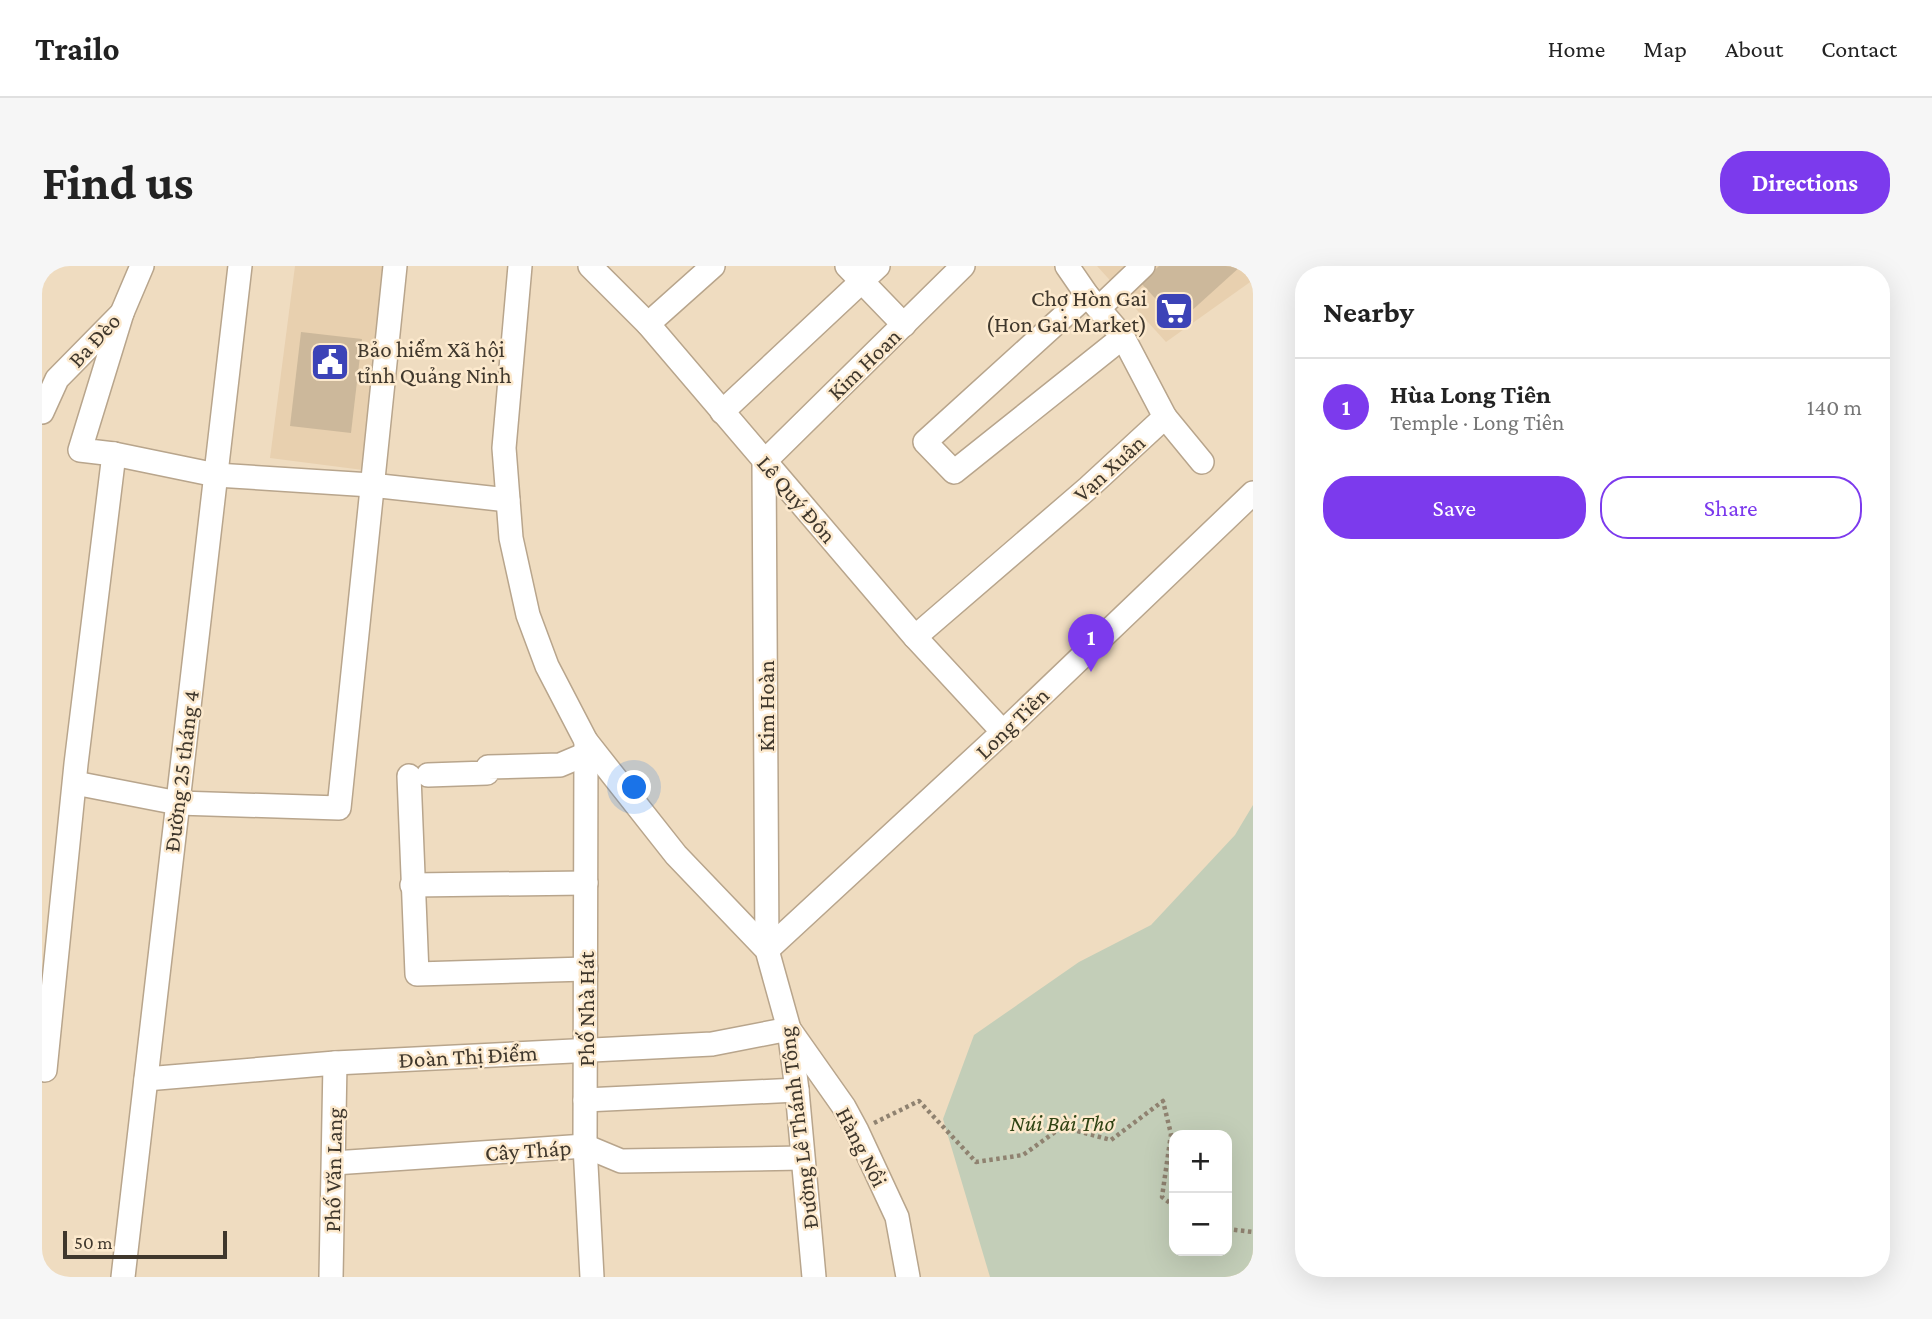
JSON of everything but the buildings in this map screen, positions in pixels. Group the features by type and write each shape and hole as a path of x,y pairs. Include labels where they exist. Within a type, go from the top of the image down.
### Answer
{"street":[{"name":"Ba Đèo","path":"42,412 57,379 122,313 142,266"},
{"name":"Đường 25 tháng 4","path":"123,1277 240,266"},
{"path":"75,782 178,803 339,808 395,266"},
{"name":"Đường Lê Thánh Tông","path":"520,266 504,448 511,538 528,615 547,666 586,747 676,855 767,950 789,1029 814,1277"},
{"name":"Lê Quý Đôn","path":"590,266 648,324 915,637 1003,733"},
{"path":"648,324 713,266"},
{"name":"Kim Hoan","path":"764,462 963,266"},
{"name":"Vạn Xuân","path":"915,637 1088,488 1165,417 1124,337 1093,302 1067,266"},
{"path":"1124,337 954,472 925,442 1093,302 1143,266"},
{"path":"722,412 863,271 904,325"},
{"path":"122,313 80,450 114,454 216,475 371,485 508,500"},
{"path":"1165,417 1202,462"},
{"path":"46,1070 75,782 114,454"},
{"name":"Kim Hoàn","path":"764,462 767,950"},
{"name":"Long Tiên","path":"767,950 1003,733 1253,493"},
{"path":"586,747 560,765 488,767 487,773 418,775 412,886 417,974 586,969"},
{"name":"Phố Nhà Hát","path":"586,747 585,1146 592,1277"},
{"path":"412,886 586,883"},
{"name":"Đoàn Thị Điểm","path":"146,1079 335,1063 712,1044 789,1029"},
{"name":"Hàng Nồi","path":"789,1029 858,1131 897,1217 908,1277"},
{"name":"Phố Văn Lang","path":"331,1277 335,1063"},
{"path":"585,1100 797,1090"},
{"name":"Cây Tháp","path":"334,1163 585,1146 621,1161 802,1158"}],"path":[{"path":"858,1131 919,1101 975,1162 1023,1155 1062,1127 1111,1140 1163,1101 1171,1133 1162,1197 1169,1202"},
{"path":"1232,1230 1253,1232"}],"shaded area":[{"name":"Bảo hiểm Xã hội tỉnh Quảng Ninh","path":"295,266 390,266 363,470 270,458"},
{"name":"Chợ Hòn Gai (Hon Gai Market)","path":"1097,266 1253,266 1253,280 1166,342"}],"green space":[{"name":"Núi Bài Thơ","path":"1253,805 1253,1277 990,1277 943,1119 974,1035 1079,962 1151,925 1235,835"}],"place":[{"name":"Chợ Hòn Gai (Hon Gai Market)","path":"1174,311"},
{"name":"Bảo hiểm Xã hội tỉnh Quảng Ninh","path":"330,362"},
{"name":"Hùa Long Tiên","path":"1091,672"}]}
